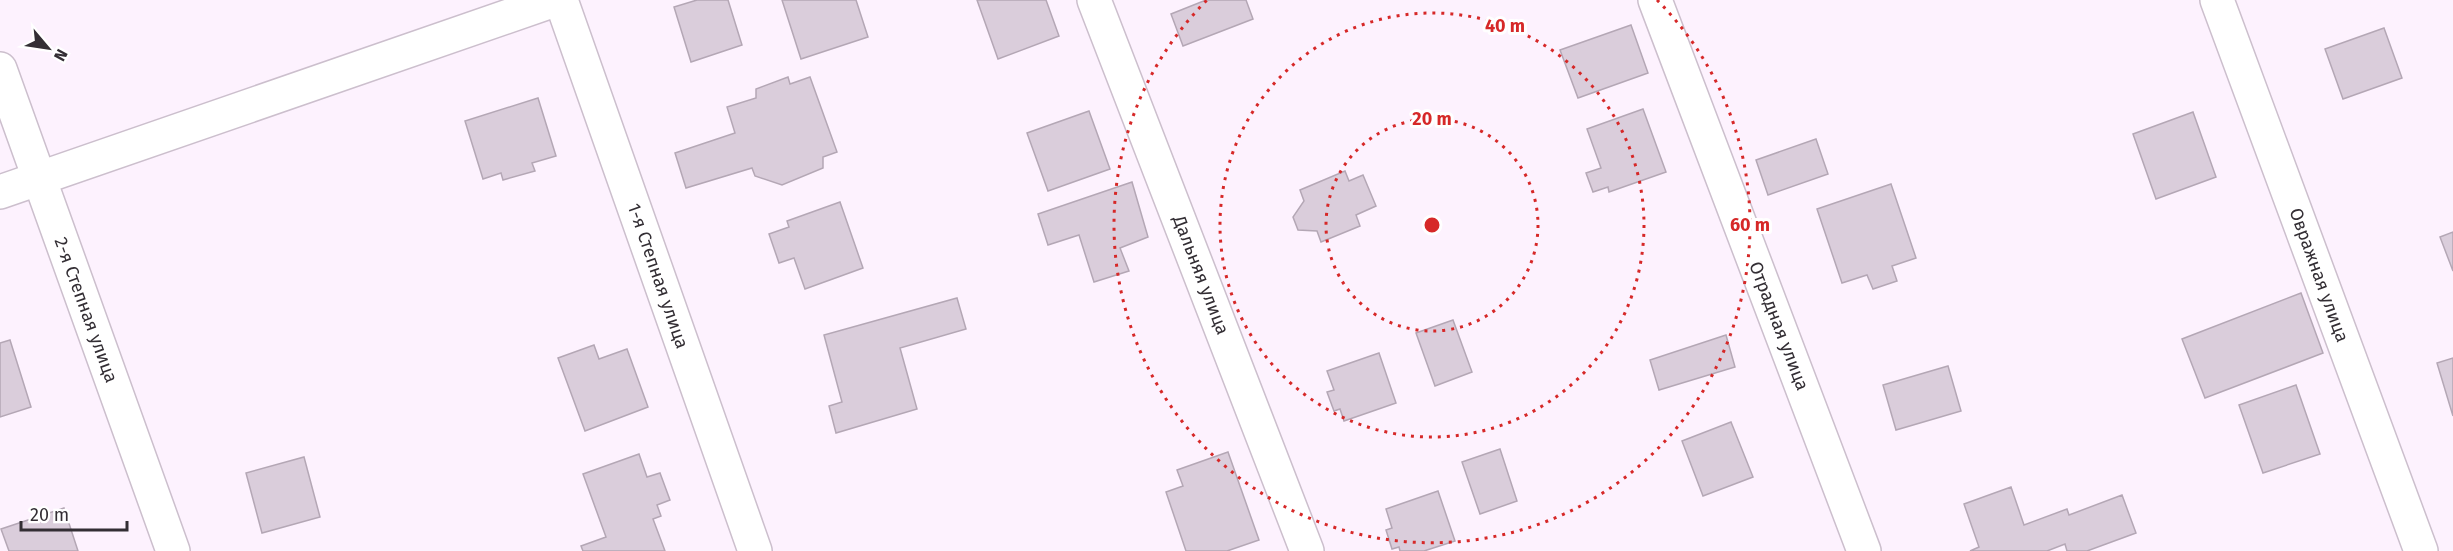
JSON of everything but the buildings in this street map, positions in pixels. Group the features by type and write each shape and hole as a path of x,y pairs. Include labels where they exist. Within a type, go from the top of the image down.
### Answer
{"street":[{"path":"0,192 555,0"},
{"name":"1-я Степная улица","path":"561,0 755,551"},
{"name":"Дальняя улица","path":"1094,0 1307,551"},
{"name":"Отрадная улица","path":"1655,0 1864,551"},
{"name":"Овражная улица","path":"2217,0 2421,551"},
{"name":"2-я Степная улица","path":"0,69 173,551"}]}
